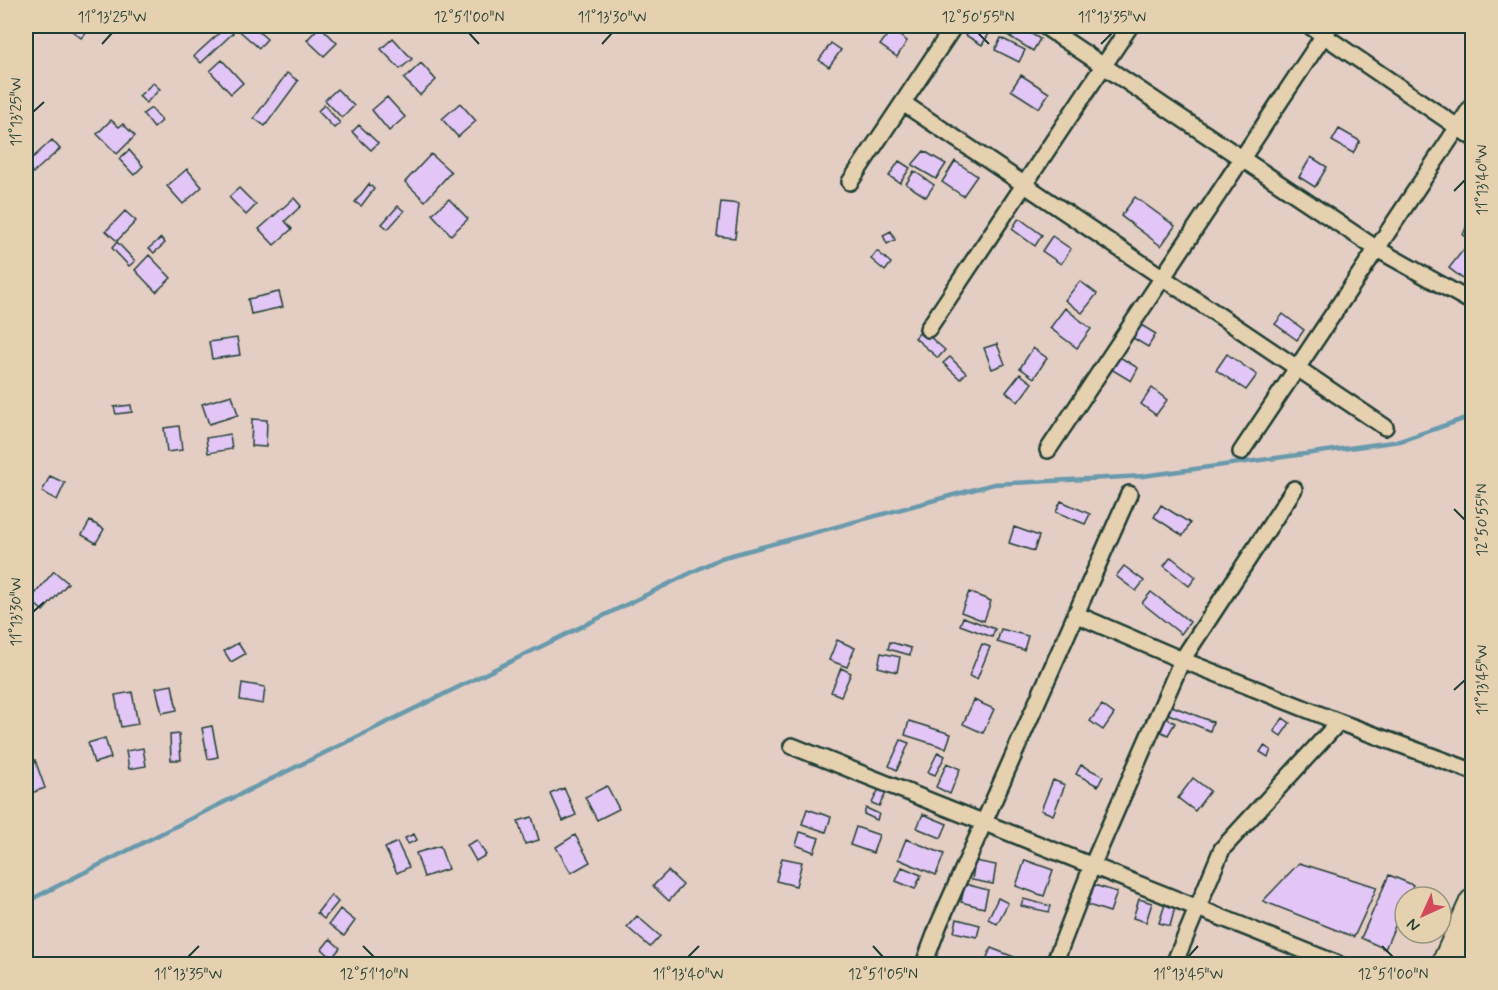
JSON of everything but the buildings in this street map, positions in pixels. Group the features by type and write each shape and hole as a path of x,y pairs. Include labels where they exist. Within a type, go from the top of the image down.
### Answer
{"main road":[{"path":"1444,964 1464,948 1473,902"}],"street":[{"path":"850,182 954,26"},
{"path":"1044,26 1377,249 1473,302"},
{"path":"928,329 1130,26"},
{"path":"1310,26 1327,30 1473,137"},
{"path":"1048,450 1327,30"},
{"path":"903,103 1385,427"},
{"path":"1241,453 1473,106"},
{"path":"1054,964 1092,866 1182,660 1294,489"},
{"path":"924,964 939,924 1129,494"},
{"path":"1076,614 1182,660 1339,722 1473,771"},
{"path":"1174,964 1222,849 1339,722"},
{"path":"792,746 1338,964"}],"waterway":[{"path":"26,902 721,558 994,484 1143,476 1400,441 1472,416"}]}
